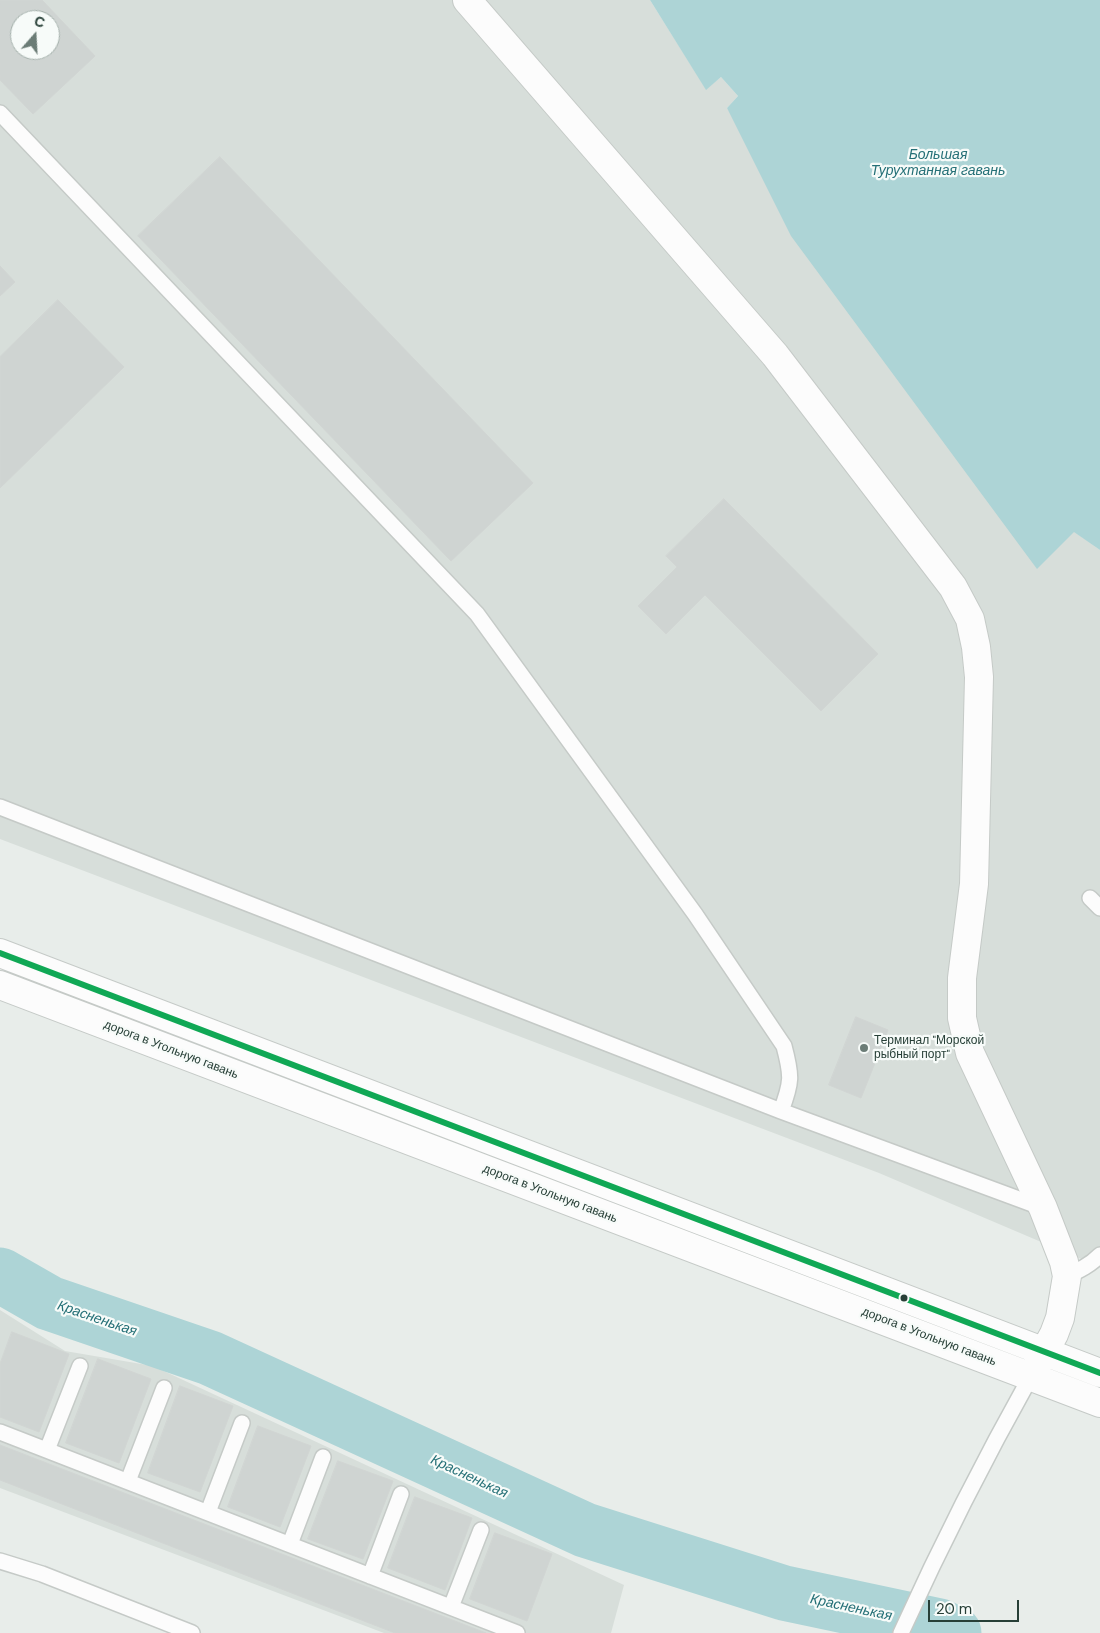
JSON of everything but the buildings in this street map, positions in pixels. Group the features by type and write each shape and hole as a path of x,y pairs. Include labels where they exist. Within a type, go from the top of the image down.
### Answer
{"street":[{"path":"467,0 775,355 953,587 970,619 976,647 979,677 974,884 962,978 962,1018 970,1052 1043,1208 1064,1262 1067,1276 1060,1318 1045,1352 1031,1376"},
{"path":"0,953 1100,1374"},
{"name":"дорога в Угольную гавань","path":"0,985 1100,1403"}],"lane":[{"path":"0,113 476,614 695,914 784,1046 790,1066 790,1086 781,1111"},
{"path":"0,807 781,1111 1043,1208"},
{"path":"1067,1276 1081,1270 1100,1254"},
{"path":"47,1450 80,1366"},
{"path":"901,1633 933,1563 997,1437 1031,1376"},
{"path":"128,1481 164,1388"},
{"path":"208,1512 242,1423"},
{"path":"0,1432 517,1633"},
{"path":"290,1544 323,1457"},
{"path":"370,1576 401,1494"},
{"path":"451,1607 481,1530"},
{"path":"0,1561 42,1574 192,1633"}],"shaded area":[{"path":"0,0 650,0 706,89 721,77 738,96 727,108 1037,568 1074,531 1100,550 1100,1267 879,1173 0,839"},
{"path":"0,1310 65,1351 153,1366 624,1585 611,1633 384,1633 0,1488"}],"water":[{"name":"Большая Турухтанная гавань","path":"650,0 1100,0 1100,550 1074,532 1037,569 791,236 727,108 738,96 721,77 706,90"}],"waterway":[{"name":"Красненькая","path":"0,1275 49,1303 210,1358 585,1530 784,1593 939,1626 954,1633"}],"transit line":[{"path":"0,953 1100,1373"}],"place":[{"name":"Терминал \"Морской рыбный порт\"","path":"864,1048"}]}
